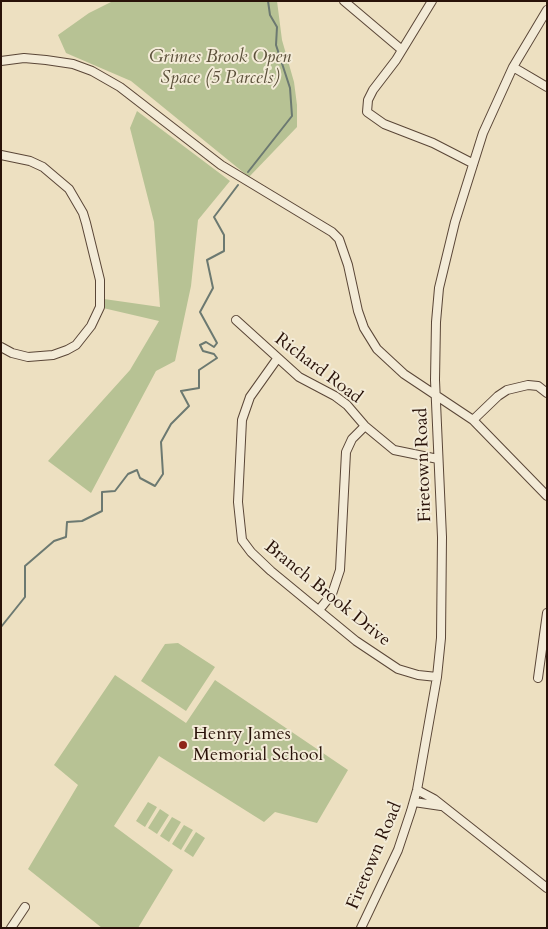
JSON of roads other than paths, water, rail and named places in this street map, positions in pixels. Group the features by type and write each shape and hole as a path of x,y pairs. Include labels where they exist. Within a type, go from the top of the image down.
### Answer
{"street":[{"path":"344,1 402,50"},
{"path":"432,1 402,50 373,90 368,100 368,112 384,124 433,143 472,164"},
{"name":"Firetown Road","path":"363,927 398,850 414,802 441,638 442,538 435,342 439,288 455,222 483,134 513,67 547,10"},
{"path":"1,61 24,58 46,60 73,64 92,71 120,87 221,165 332,232 339,239 348,265 358,311 364,328 390,362 436,397 461,410 473,420 547,496"},
{"path":"513,67 547,87"},
{"path":"1,155 22,159 43,168 68,190 83,212 100,280 100,307 91,326 71,347 52,355 28,357 12,354 1,347"},
{"name":"Richard Road","path":"236,320 299,377 341,400 365,426 394,450 438,459"},
{"name":"Branch Brook Drive","path":"277,359 250,397 242,420 239,526 242,540 250,552 356,641 398,669 418,675 436,677"},
{"path":"473,420 507,390 528,385 538,386 547,393"},
{"path":"319,610 332,594 340,570 346,452 352,438 365,426"},
{"path":"538,678 547,613"},
{"path":"417,790 441,806 547,888"},
{"path":"414,802 441,806"},
{"path":"11,928 25,907"}],"waterway":[{"path":"248,172 292,116 290,88 276,45 277,27 270,15 268,1"},
{"path":"1,627 25,597 25,566 54,541 66,537 67,522 82,521 102,511 102,492 115,491 128,474 137,470 140,478 155,486 163,474 161,442 171,424 189,406 181,391 199,388 199,370 217,358 214,354 203,351 200,345 206,342 214,347 217,343 200,312 213,288 207,260 224,251 224,235 214,217 238,185"}],"place":[{"name":"Henry James Memorial School","path":"183,745"}],"park label":[{"name":"Grimes Brook Open Space (5 Parcels)","path":"220,68"}]}
